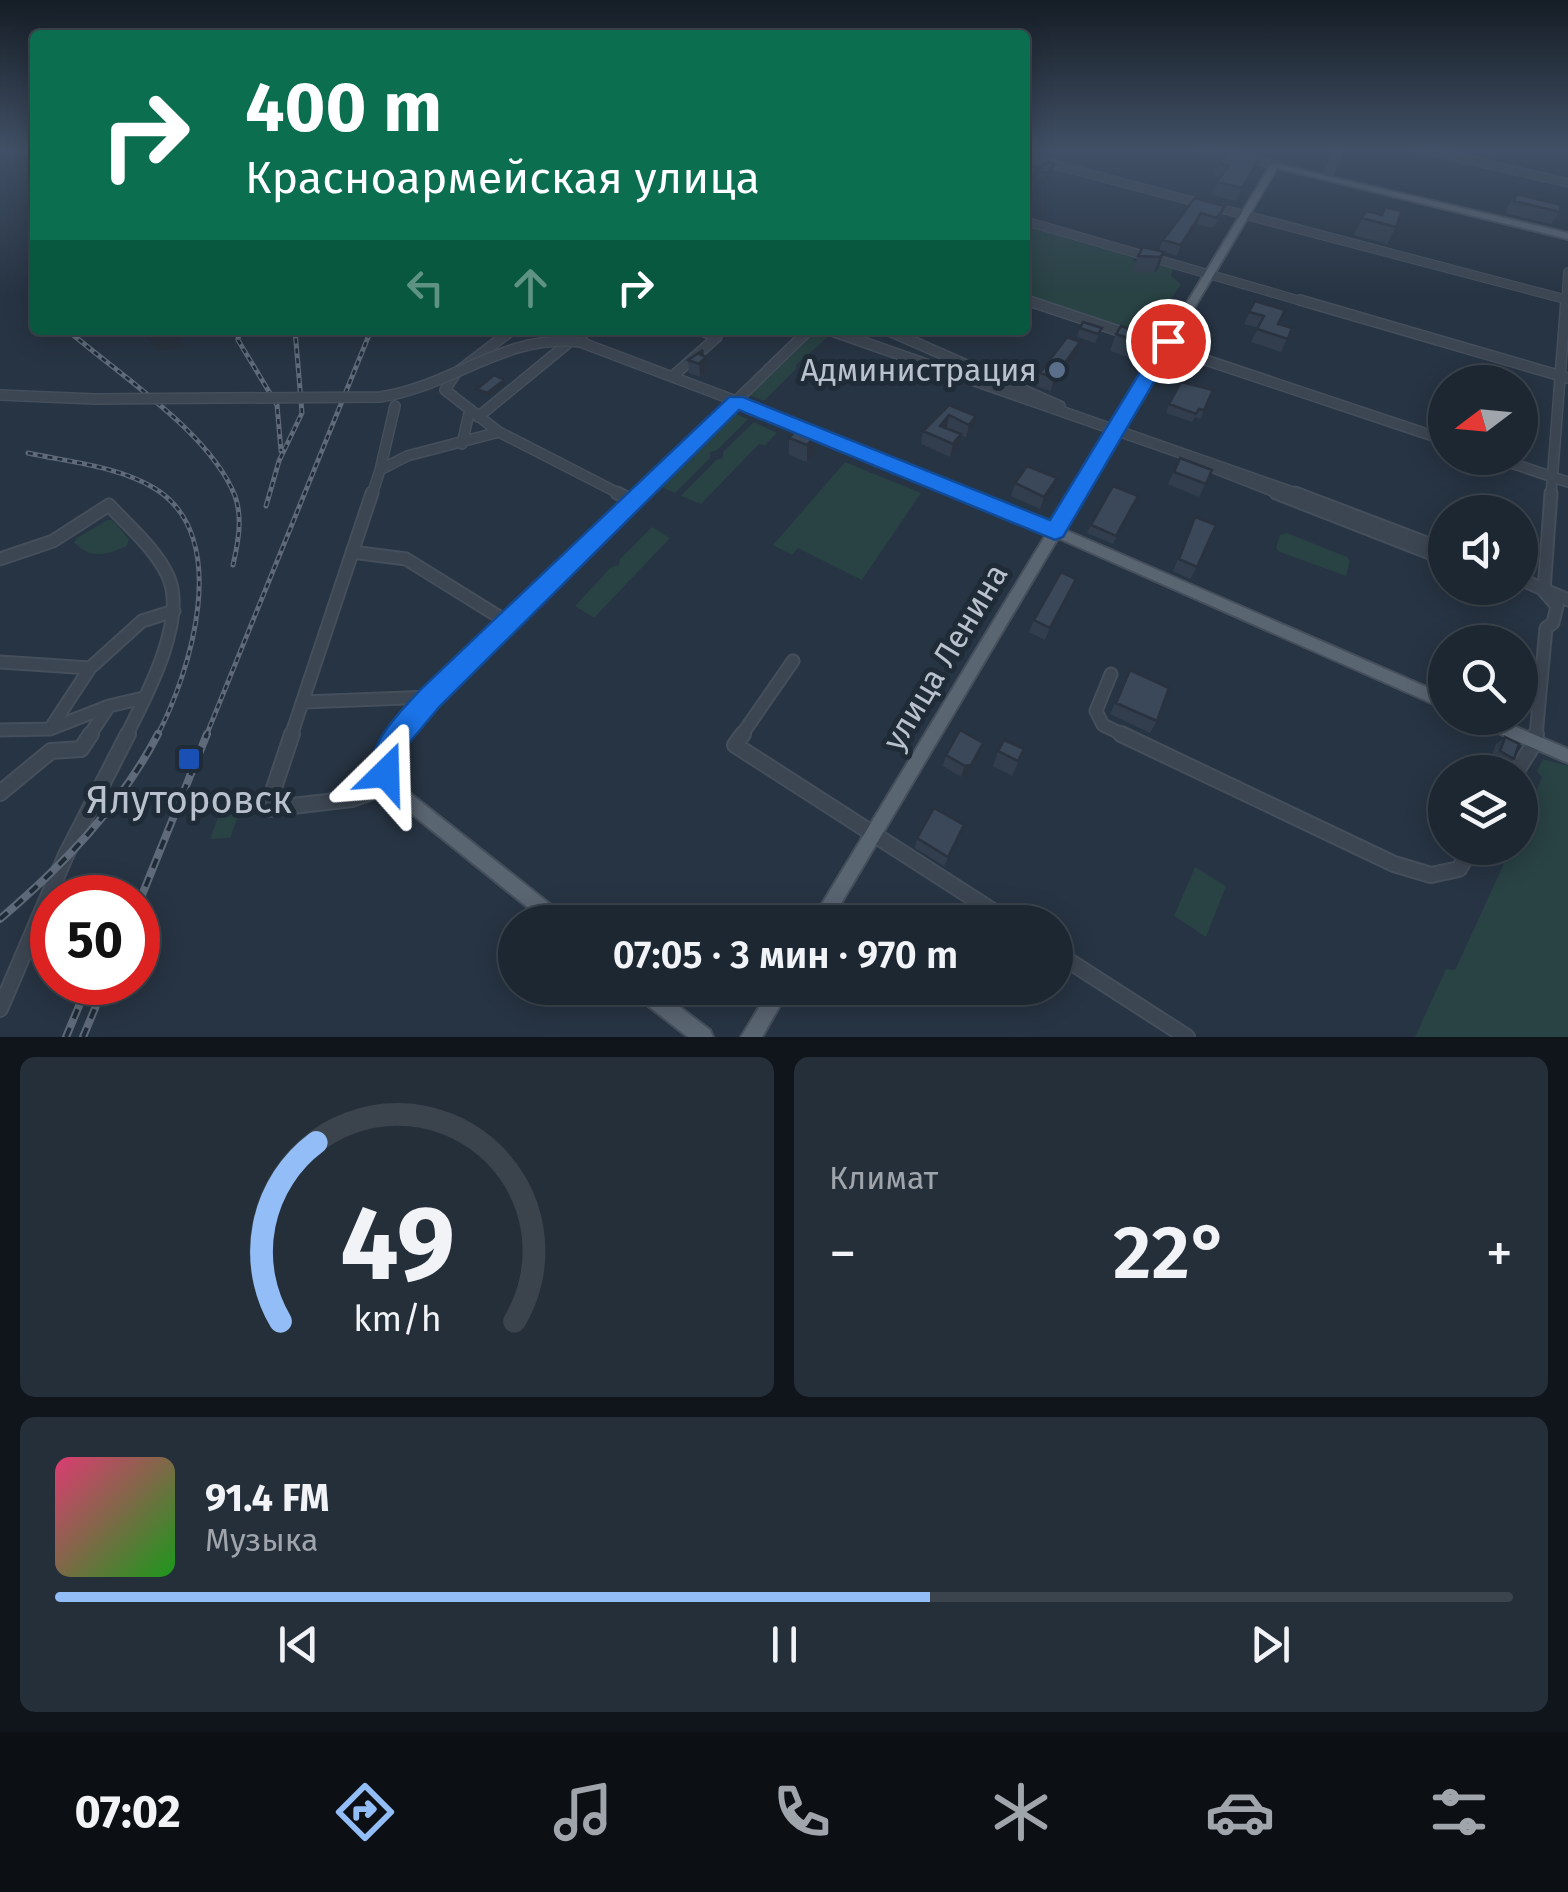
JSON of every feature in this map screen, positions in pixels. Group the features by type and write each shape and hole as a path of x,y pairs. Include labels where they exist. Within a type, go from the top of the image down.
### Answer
{"main road":[{"name":"улица Ленина","path":"830,905 1256,196"},
{"path":"1406,196 1568,236"},
{"path":"538,905 389,786 386,760 392,742 430,698 736,402 1055,531 1428,695"},
{"path":"1519,735 1568,756"},
{"path":"663,1005 703,1037"},
{"path":"751,1037 771,1005"}],"street":[{"path":"1178,196 1567,300"},
{"path":"1030,222 1564,376"},
{"path":"1527,755 1535,742 1546,628 1554,623 1556,606 1544,591 1551,476 1564,376 1568,272"},
{"path":"1030,302 1428,434"},
{"path":"505,335 456,373 445,390 499,432 632,501"},
{"path":"565,335 736,402 804,335"},
{"path":"673,376 717,336 714,335"},
{"path":"844,335 1118,430 1428,551"},
{"path":"883,348 890,335"},
{"path":"896,335 1079,416"},
{"path":"0,394 256,401 392,396 445,379 508,348 545,339 580,342 621,356"},
{"path":"462,444 474,413 567,344"},
{"path":"976,381 984,372"},
{"path":"389,786 352,799 267,809 380,470 395,406"},
{"path":"380,470 406,456 499,432"},
{"path":"1538,472 1568,482"},
{"path":"0,559 54,541 109,505 162,564 174,591 168,637 143,698 78,830 0,1009"},
{"path":"1403,539 1428,546"},
{"path":"352,552 406,558 509,622"},
{"path":"1538,589 1568,600"},
{"path":"50,729 90,668 142,621 174,611"},
{"path":"793,661 734,745 984,905"},
{"path":"0,662 90,668"},
{"path":"1111,674 1096,712 1103,726 1394,864 1432,875 1461,865"},
{"path":"0,730 50,729 109,706 143,698"},
{"path":"304,702 430,698"},
{"path":"0,793 51,752 81,749 109,706"},
{"path":"1073,964 1187,1037"}],"green space":[{"path":"1030,227 1134,258 1133,261 1173,268 1171,276 1181,284 1148,335 1030,297"},
{"path":"810,335 830,335 764,401 749,395"},
{"path":"730,411 748,419 717,450 710,452 710,458 675,493 655,484"},
{"path":"754,422 777,433 765,445 759,444 701,504 681,496 716,460 723,458 723,452"},
{"path":"845,462 921,493 862,580 798,548 792,555 773,545"},
{"path":"112,520 129,539 127,546 99,554 74,542 77,538"},
{"path":"652,527 670,538 594,618 575,606 610,568 619,565 620,559"},
{"path":"1287,533 1347,557 1350,561 1346,576 1280,552 1276,548 1280,535"},
{"path":"1543,759 1568,766 1568,1037 1415,1037 1446,969 1455,970 1503,865 1538,865 1538,786 1542,777 1538,769"},
{"path":"247,792 230,838 210,839 227,793"},
{"path":"1195,867 1226,886 1206,937 1174,916"}],"building":[{"path":"1515,196 1526,196 1561,205 1560,212 1514,201"},
{"path":"1195,198 1225,206 1217,218 1201,213 1181,245 1163,240"},
{"path":"1385,207 1402,211 1396,227 1362,218 1366,211 1382,215"},
{"path":"1143,247 1164,252 1160,257 1138,256"},
{"path":"1255,301 1285,310 1278,324 1292,328 1288,339 1257,329 1264,316 1249,312"},
{"path":"1083,322 1102,328 1098,334 1080,328"},
{"path":"1121,326 1144,334 1139,342 1116,334"},
{"path":"1067,337 1080,342 1054,378 1040,373"},
{"path":"703,350 699,354 706,357 699,364 688,360"},
{"path":"494,375 504,380 487,393 477,389"},
{"path":"1181,382 1213,390 1204,410 1199,409 1196,414 1169,404"},
{"path":"949,405 976,416 969,425 949,415 940,426 961,434 953,444 923,431"},
{"path":"797,429 815,437 807,445 789,438"},
{"path":"1180,458 1212,470 1206,484 1174,472"},
{"path":"1027,466 1057,478 1044,497 1015,483"},
{"path":"1113,486 1138,496 1116,536 1091,525"},
{"path":"1195,517 1216,525 1197,567 1179,559"},
{"path":"1061,572 1076,579 1050,628 1034,620"},
{"path":"1130,670 1169,688 1157,721 1116,703"},
{"path":"960,730 983,743 971,765 965,766 946,755"},
{"path":"1505,737 1519,744 1515,755 1500,751"},
{"path":"1004,740 1024,749 1018,761 998,751"},
{"path":"934,808 964,825 948,857 917,838"}],"railway":[{"path":"74,335 186,429 223,473 239,513 233,565"},
{"path":"238,335 277,405 281,451"},
{"path":"266,506 279,461 302,413 295,335"},
{"path":"206,736 369,335"},
{"path":"28,453 92,466 154,488 178,510 193,538 199,571 192,643 158,734"},
{"path":"0,919 46,878 108,811 158,734"},
{"path":"150,875 207,734"},
{"path":"66,1037 79,1005"},
{"path":"83,1037 96,1005"}],"place":[{"name":"Администрация","path":"1057,370"},
{"name":"Ялуторовск","path":"189,759"}],"route":[{"path":"386,773 392,742 430,698 736,402 1055,531 1168,341"}]}
